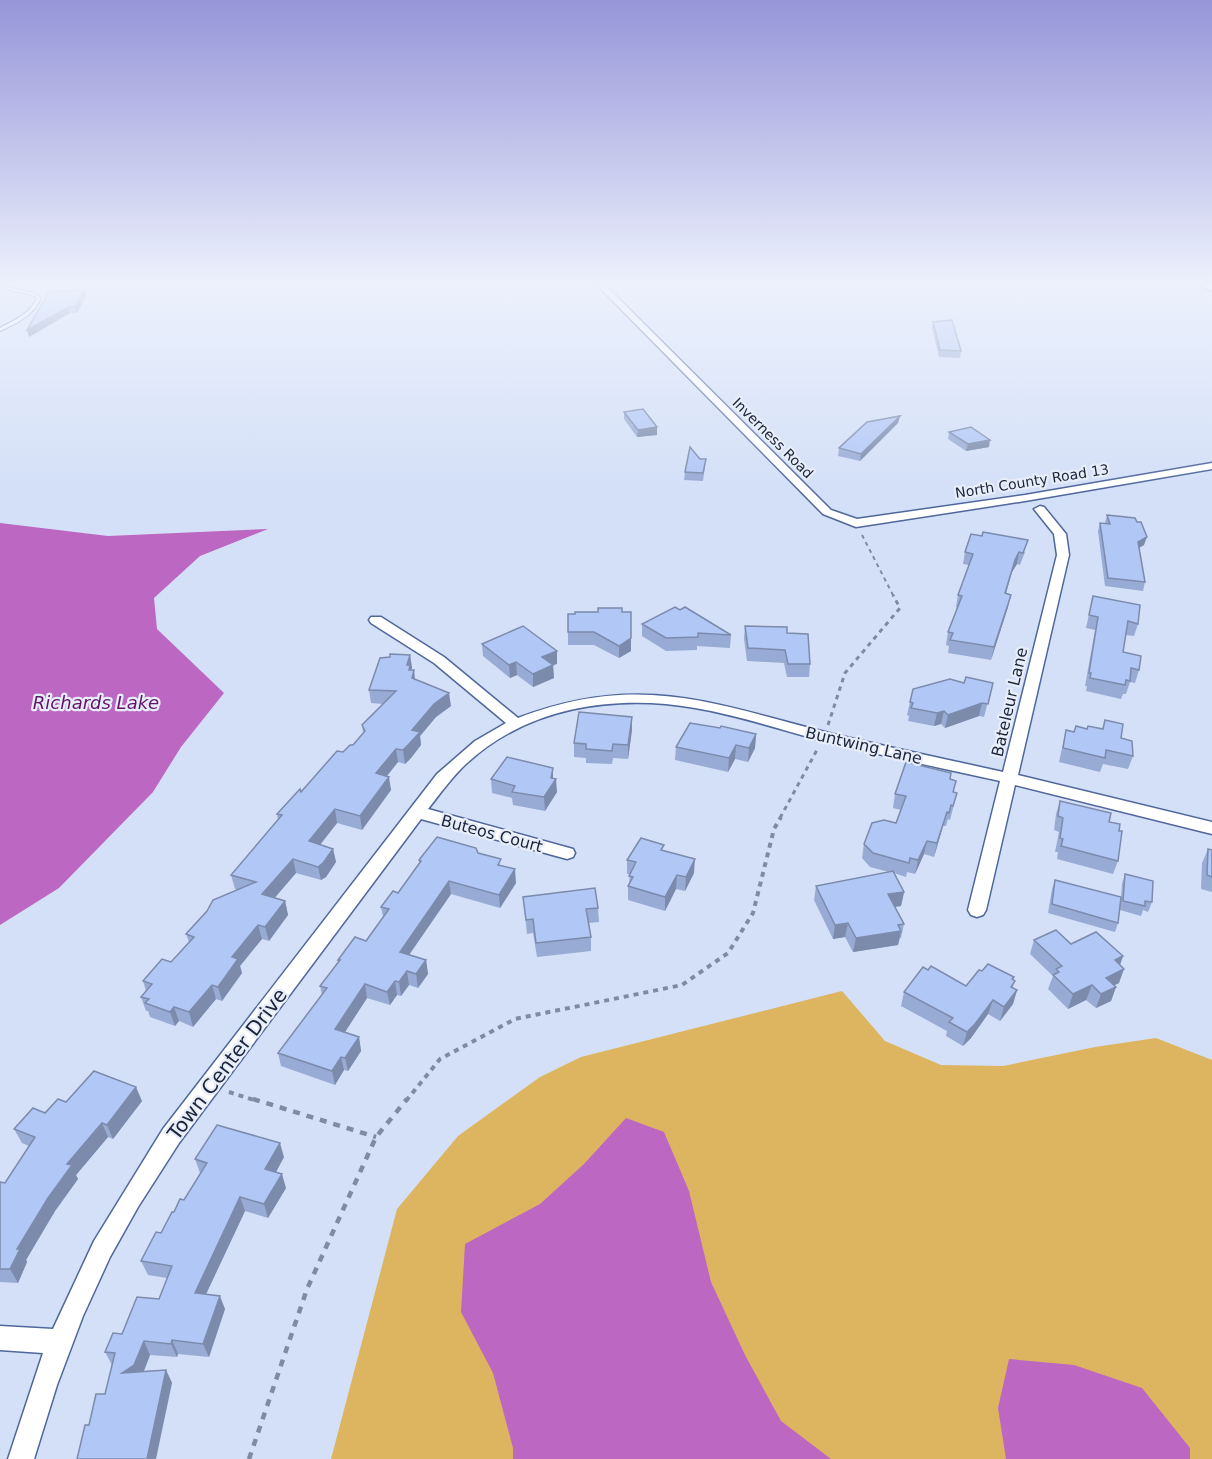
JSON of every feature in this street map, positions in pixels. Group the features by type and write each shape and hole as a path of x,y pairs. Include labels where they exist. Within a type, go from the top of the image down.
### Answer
{"street":[{"name":"Inverness Road","path":"669,353 827,512 856,523"},
{"name":"North County Road 13","path":"856,523 1025,498 1212,466"},
{"name":"Bateleur Lane","path":"977,910 1063,555 1060,534 1040,509"},
{"path":"376,620 439,660 515,723"},
{"name":"Buntwing Lane","path":"515,723 560,707 590,701 647,698 708,705 824,736 1009,778 1212,828"},
{"name":"Town Center Drive","path":"21,1459 60,1342 93,1266 134,1191 171,1136 457,762 493,735 515,723"},
{"name":"Buteos Court","path":"417,812 567,853"},
{"path":"0,1338 60,1342"}],"path":[{"path":"249,1459 307,1289 376,1137 440,1059 515,1019 682,984 728,953 753,913 774,829 824,736 845,673 900,608 856,523"},
{"path":"209,1086 376,1137"}],"shaded area":[{"path":"842,991 885,1041 941,1065 1003,1066 1095,1047 1156,1038 1212,1060 1212,1459 331,1459 397,1209 458,1136 540,1077 581,1057"}],"water":[{"name":"Richards Lake","path":"0,523 108,536 268,529 200,556 154,598 157,629 224,693 181,747 153,792 59,888 0,925"},
{"path":"626,1118 664,1132 689,1191 711,1282 745,1355 781,1421 831,1459 513,1459 513,1448 493,1373 461,1312 465,1244 540,1204 584,1164"},
{"path":"1009,1359 1074,1365 1142,1388 1190,1448 1190,1459 1006,1459 998,1408"}],"building":[{"path":"643,409 657,427 638,430 624,412"},
{"path":"900,416 861,454 839,448 867,422"},
{"path":"971,427 990,440 968,444 949,432"},
{"path":"690,447 700,459 706,459 703,473 685,472"},
{"path":"1107,515 1135,518 1137,522 1141,522 1147,537 1138,542 1145,582 1108,578 1100,523 1110,524"},
{"path":"983,532 1028,540 1023,553 1019,552 1015,560 1005,593 1011,595 994,647 950,640 953,633 948,632 962,596 958,595 973,554 965,552 971,534 982,536"},
{"path":"1093,596 1140,605 1138,624 1128,621 1123,652 1141,656 1139,670 1131,668 1130,681 1126,680 1125,685 1090,678 1098,617 1089,615"},
{"path":"675,607 680,610 685,607 731,635 698,633 698,637 666,638 642,624"},
{"path":"598,608 622,608 622,612 631,612 631,638 619,646 594,632 568,632 568,614 598,612"},
{"path":"523,626 557,651 542,657 553,665 533,674 516,662 509,665 482,644"},
{"path":"745,626 787,627 787,633 808,634 810,664 788,664 785,650 748,648"},
{"path":"390,654 410,655 407,665 410,665 409,670 414,670 412,678 449,693 434,704 412,730 420,732 403,750 396,749 376,773 389,777 360,816 335,809 309,841 333,849 323,863 318,867 293,859 262,894 285,901 265,927 258,925 232,957 238,959 218,987 212,985 189,1012 174,1007 170,1012 145,1003 149,999 141,997 152,984 143,981 162,959 171,962 194,937 186,934 207,911 213,900 256,882 231,875 282,815 277,814 300,789 301,792 337,751 343,752 353,745 365,731 362,725 396,691 369,690 380,658 390,657"},
{"path":"966,677 993,683 988,704 982,703 948,715 944,711 937,713 911,708 913,689 950,679 964,683"},
{"path":"579,712 632,717 628,745 613,744 612,751 586,749 586,744 574,743"},
{"path":"1105,720 1123,724 1121,738 1132,741 1133,756 1106,750 1105,758 1063,748 1066,730 1074,732 1076,726 1103,729"},
{"path":"690,723 720,728 721,726 756,734 749,748 736,745 729,758 676,747"},
{"path":"507,757 553,768 551,778 556,779 544,797 512,792 515,786 491,779"},
{"path":"906,762 951,773 950,779 956,781 953,792 957,793 953,806 951,805 949,813 947,812 937,843 927,841 918,860 910,858 909,863 873,853 864,844 872,823 884,820 896,823 906,796 895,794"},
{"path":"1060,801 1111,813 1109,822 1120,824 1119,831 1122,831 1118,861 1061,846 1063,818 1058,816"},
{"path":"437,837 476,848 478,853 501,859 498,865 515,869 499,895 449,881 400,952 426,960 416,974 407,971 387,992 365,984 335,1029 359,1037 345,1058 341,1057 332,1071 278,1053 327,988 320,986 340,960 338,960 355,937 366,941 389,909 381,907 393,891 398,893"},
{"path":"641,838 664,845 661,850 695,859 686,877 677,875 665,897 628,886 633,877 629,876 636,862 627,860"},
{"path":"1208,849 1212,850 1212,877 1207,875"},
{"path":"893,871 904,892 888,894 904,924 898,925 901,931 856,938 848,923 835,925 816,886"},
{"path":"1125,874 1153,881 1152,902 1145,901 1145,906 1123,901"},
{"path":"1055,880 1121,897 1118,923 1052,904"},
{"path":"595,888 598,908 586,909 591,937 536,943 533,919 526,920 523,897"},
{"path":"1056,930 1071,944 1096,932 1123,956 1115,960 1124,969 1106,978 1116,987 1101,994 1092,985 1073,994 1053,975 1059,972 1056,969 1062,966 1034,940"},
{"path":"988,964 1014,977 1012,979 1015,981 1011,987 1017,990 1004,1007 993,1000 967,1032 949,1022 953,1018 904,992 923,967 928,970 931,966 966,986 979,970 982,971"},
{"path":"94,1071 136,1087 107,1125 102,1123 67,1164 72,1165 48,1198 17,1249 20,1249 10,1269 0,1269 0,1182 5,1183 35,1137 14,1129 33,1108 45,1113 58,1099 66,1102"},
{"path":"217,1125 280,1143 265,1169 282,1174 264,1204 240,1197 195,1293 220,1296 203,1344 172,1340 171,1344 144,1341 134,1365 122,1373 166,1370 147,1459 77,1459 85,1425 89,1425 96,1394 105,1394 115,1353 105,1352 113,1333 122,1334 137,1297 159,1299 172,1266 141,1261 156,1232 161,1233 180,1199 184,1200 207,1163 195,1159"}]}
